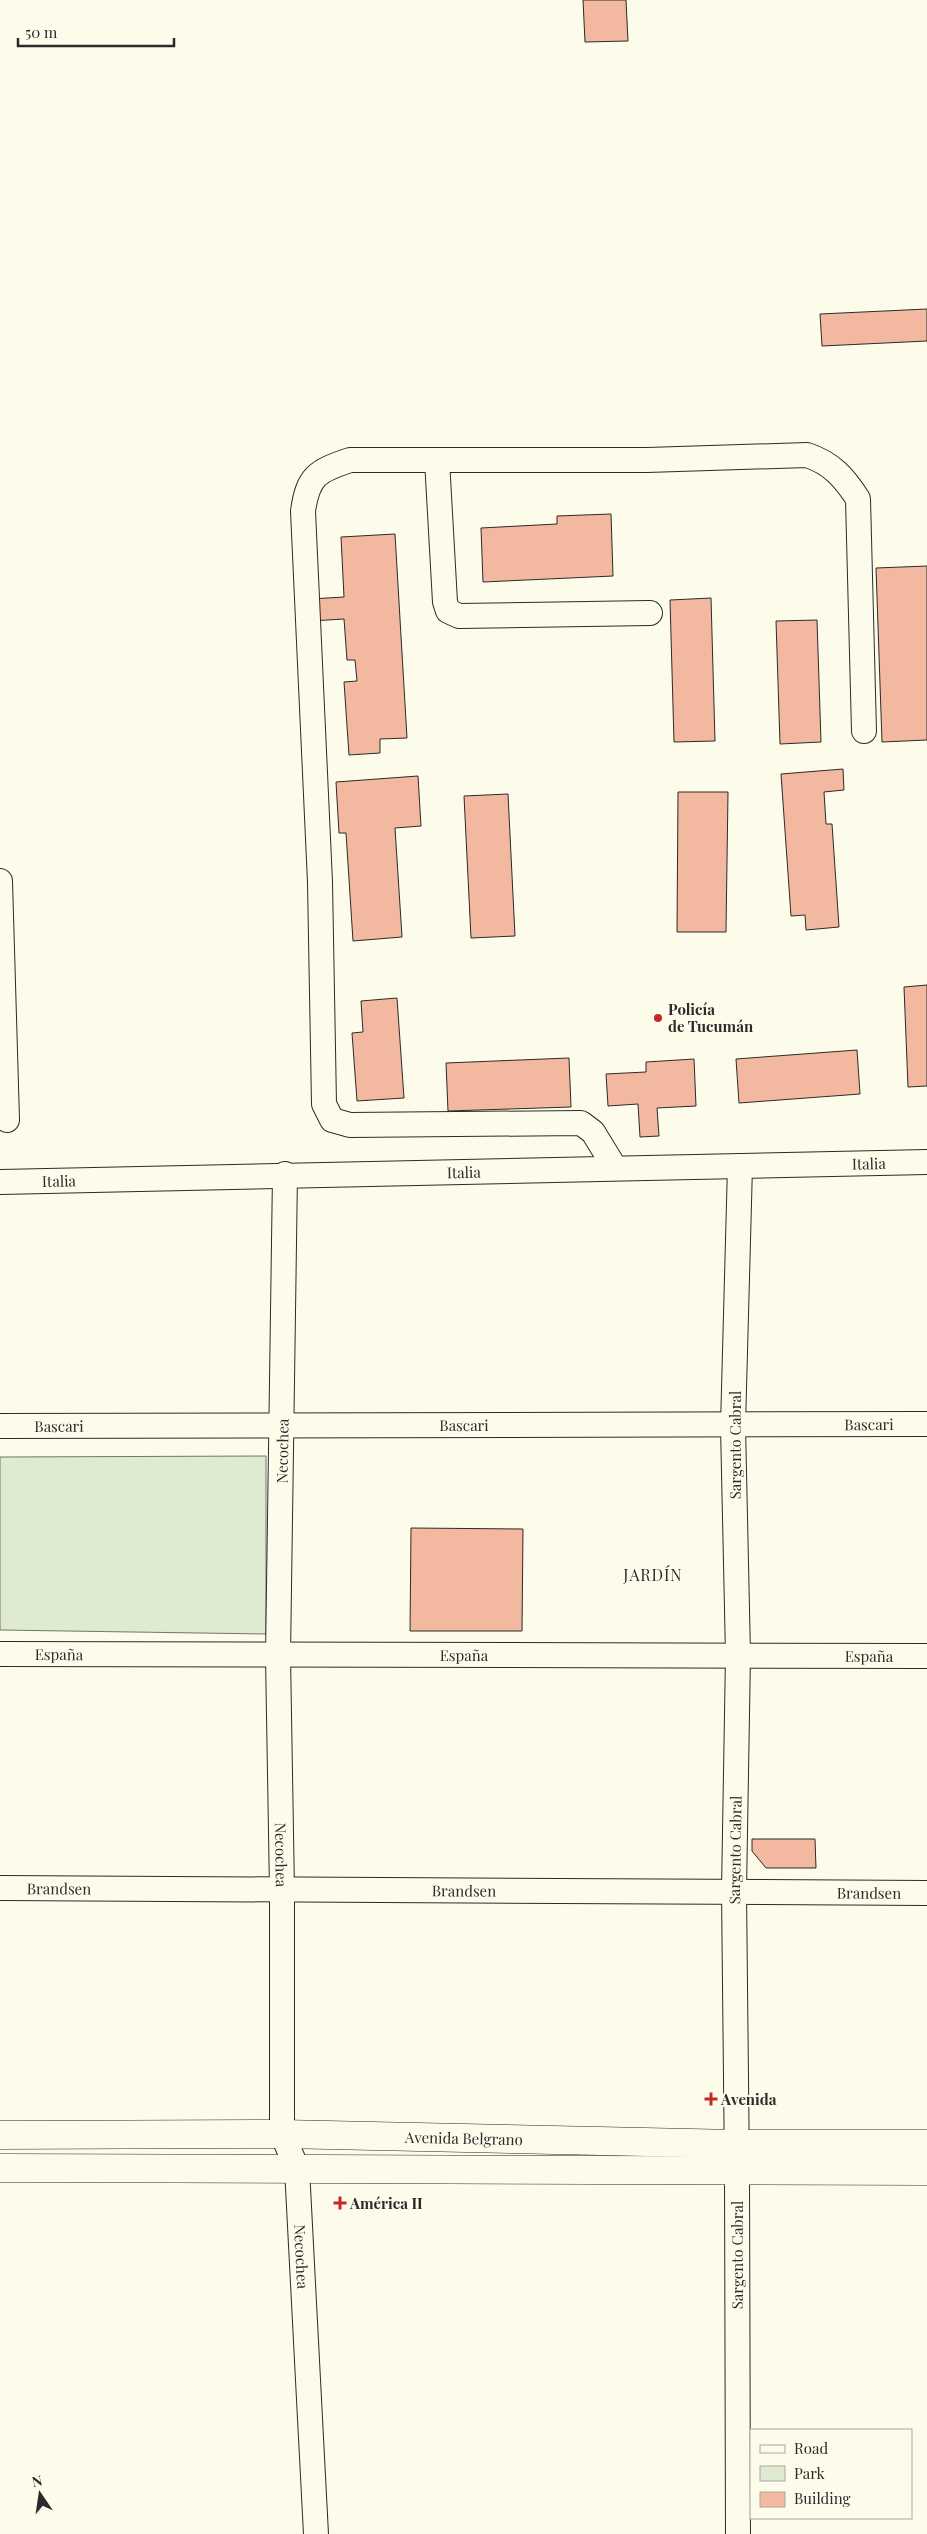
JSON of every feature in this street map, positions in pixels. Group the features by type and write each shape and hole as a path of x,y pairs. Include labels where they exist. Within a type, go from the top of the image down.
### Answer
{"main road":[{"name":"Avenida Belgrano","path":"0,2135 282,2134 737,2144 927,2144"},
{"name":"Avenida Belgrano","path":"0,2168 297,2168 737,2172 927,2171"}],"street":[{"path":"615,1168 593,1132 581,1123 350,1125 332,1120 324,1104 320,882 303,511 306,493 312,477 328,468 350,460 647,460 806,455 822,460 848,482 858,499 864,730"},
{"path":"437,460 445,602 448,611 459,616 650,612"},
{"path":"0,881 7,1120"},
{"name":"Italia","path":"0,1182 285,1174 927,1162"},
{"name":"Sargento Cabral","path":"738,2534 734,1890 738,1655 734,1426 740,1166"},
{"name":"Necochea","path":"285,1174 278,1656 282,1891 282,2134 297,2168 316,2534"},
{"name":"Bascari","path":"0,1426 734,1426 927,1424"},
{"name":"España","path":"0,1654 927,1656"},
{"name":"Brandsen","path":"0,1888 282,1891 734,1890 927,1893"}],"green space":[{"path":"266,1456 266,1634 0,1630 0,1457"}],"building":[{"path":"583,0 626,0 628,41 585,42"},
{"path":"927,309 927,341 822,346 820,314"},
{"path":"611,514 613,576 483,582 481,528 557,524 557,516"},
{"path":"395,534 407,738 380,739 380,753 349,755 344,682 357,681 355,660 347,660 344,619 311,621 310,599 344,597 341,537"},
{"path":"927,566 927,740 882,742 876,568"},
{"path":"711,598 715,741 674,742 670,600"},
{"path":"817,620 821,742 780,744 776,621"},
{"path":"843,769 844,790 824,792 826,824 832,824 839,927 806,930 805,915 791,916 781,774"},
{"path":"418,776 421,826 395,828 402,937 353,941 346,833 339,833 336,782"},
{"path":"678,792 728,792 726,932 677,932"},
{"path":"508,794 515,936 471,938 464,796"},
{"path":"927,985 927,1086 908,1087 904,987"},
{"path":"397,998 404,1098 357,1101 352,1033 363,1032 361,1001"},
{"path":"857,1050 860,1094 739,1103 736,1059"},
{"path":"569,1058 571,1107 448,1111 446,1063"},
{"path":"694,1059 696,1106 657,1108 659,1136 640,1137 638,1104 608,1106 606,1074 646,1072 646,1062"},
{"path":"411,1528 523,1529 522,1631 410,1631"},
{"path":"752,1839 815,1839 816,1868 766,1868 752,1851"}],"place":[{"name":"Policía de Tucumán","path":"658,1018"},
{"name":"Avenida","path":"711,2099"},
{"name":"América II","path":"340,2203"}],"district":[{"name":"JARDÍN","path":"653,1574"}]}
